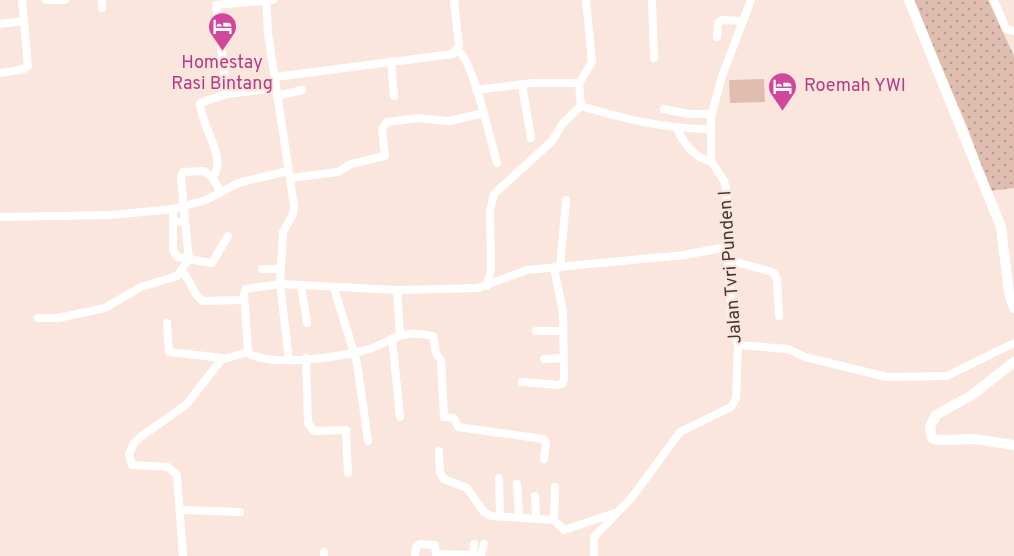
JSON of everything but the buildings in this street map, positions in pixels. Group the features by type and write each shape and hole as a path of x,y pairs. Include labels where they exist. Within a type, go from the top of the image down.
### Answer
{"main road":[{"path":"909,0 1001,227 1009,293 1014,308"},
{"path":"1014,362 972,395 936,415 930,427 934,439 975,439 1014,445"}],"street":[{"path":"0,73 24,69 28,66 22,0"},
{"path":"46,0 65,0"},
{"path":"266,0 276,92 294,210 283,232 280,284 289,360"},
{"path":"227,94 216,6 227,1 273,0"},
{"path":"454,0 458,51 465,57 497,164"},
{"path":"581,106 579,83 592,62 586,0"},
{"path":"652,0 654,58"},
{"path":"677,129 682,140 693,151 703,159 711,161 711,114 722,76 751,0"},
{"path":"994,0 1006,28 1014,32"},
{"path":"717,37 718,23 722,20 743,21"},
{"path":"0,24 24,21"},
{"path":"275,77 450,55 458,51"},
{"path":"391,61 394,96"},
{"path":"476,90 522,85 579,83"},
{"path":"522,85 531,138"},
{"path":"212,177 218,170 219,161 200,104 227,94 302,90"},
{"path":"581,106 635,122 677,129 711,129"},
{"path":"487,286 491,269 490,211 494,194 552,141 566,120 581,106"},
{"path":"664,109 688,114 711,114"},
{"path":"0,217 102,215 173,209 206,200 238,183 289,175 338,172 351,164 385,156 382,129 387,122 418,118 449,121 483,113"},
{"name":"Jalan Tvri Punden I","path":"620,510 680,432 734,404 738,394 738,345 732,322 726,186 711,161"},
{"path":"38,318 58,318 105,309 141,287 182,272 189,259 181,177 183,172 200,170 212,177 221,192"},
{"path":"522,382 562,384 563,312 557,267 566,200"},
{"path":"173,209 175,254 212,263 228,236"},
{"path":"174,222 185,221"},
{"path":"247,353 249,348 244,300 245,291 248,288 280,284 397,290 487,286 513,274 557,267 684,255 727,247"},
{"path":"728,260 773,272 777,279 779,316"},
{"path":"262,269 281,269"},
{"path":"182,272 191,281 194,294 203,301 244,300"},
{"path":"301,285 307,323"},
{"path":"334,288 360,376 368,441"},
{"path":"397,290 400,334"},
{"path":"167,323 169,352 223,358 247,353 266,361 368,350 400,334 429,335 435,339 436,353 441,360 444,417 454,418 458,427 544,439 544,459"},
{"path":"536,331 563,331"},
{"path":"392,338 400,417"},
{"path":"738,345 788,349 805,357 887,377 947,376 1014,343"},
{"path":"183,556 179,486 174,471 164,466 132,465 129,454 134,443 143,435 186,405 223,358"},
{"path":"306,358 308,423 314,430 346,430 348,473"},
{"path":"544,359 564,358"},
{"path":"439,451 440,473 444,479 467,488 484,512 500,516 554,520 564,530 620,510"},
{"path":"499,477 500,516"},
{"path":"517,484 519,516"},
{"path":"554,520 555,487"},
{"path":"535,496 536,518"},
{"path":"181,510 240,512"},
{"path":"594,556 594,537 620,510"},
{"path":"415,556 416,547 420,544 435,545 436,555 473,556 474,544"},
{"path":"481,556 484,544"}],"shaded area":[{"path":"913,0 988,0 1014,56 1014,188 990,191 969,131"},
{"path":"764,79 765,102 730,103 729,80"}],"place":[{"name":"Homestay Rasi Bintang","path":"222,52"},
{"name":"Roemah YWI","path":"783,112"}]}
